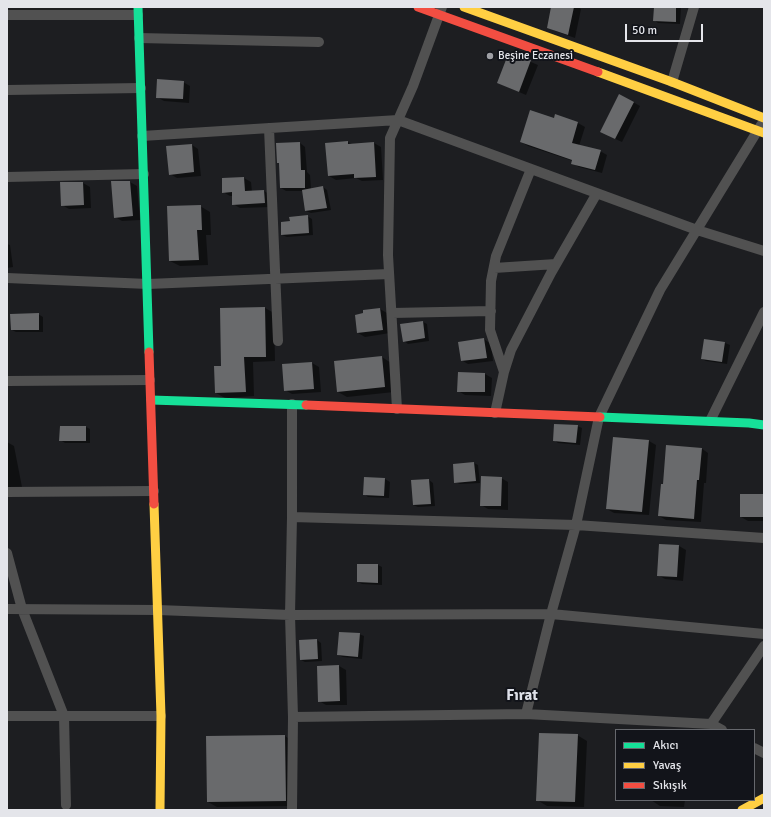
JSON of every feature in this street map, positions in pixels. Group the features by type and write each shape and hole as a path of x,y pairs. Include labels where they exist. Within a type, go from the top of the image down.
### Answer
{"street":[{"path":"418,7 440,11 761,132"},
{"path":"464,7 672,82 764,119 761,132 660,290 599,417 576,525 551,614 526,714"},
{"path":"672,82 694,7"},
{"path":"7,14 138,11 161,716 160,809"},
{"path":"397,409 388,255 390,138 413,86 440,11"},
{"path":"139,38 319,42"},
{"path":"7,90 141,88"},
{"path":"142,136 398,120 697,230 764,251"},
{"path":"269,128 278,341"},
{"path":"504,372 490,330 491,281 496,256 531,169"},
{"path":"7,177 144,174"},
{"path":"495,413 504,372 511,350 556,264 597,193"},
{"path":"494,268 556,264"},
{"path":"7,278 148,284 389,274"},
{"path":"392,313 491,311"},
{"path":"710,421 764,312"},
{"path":"7,381 150,380"},
{"path":"151,400 292,404 710,421 764,425"},
{"path":"292,404 290,615 293,717 292,810"},
{"path":"7,492 154,491"},
{"path":"292,517 576,525 764,538"},
{"path":"7,553 22,609 64,716 66,805"},
{"path":"7,609 158,610 290,615 551,614 764,634"},
{"path":"711,724 764,646"},
{"path":"293,717 526,714 711,724 720,729"},
{"path":"7,716 161,716"},
{"path":"755,749 764,754"},
{"path":"742,810 764,798"}],"building":[{"path":"551,7 574,7 568,35 547,28"},
{"path":"654,7 676,7 676,22 653,21"},
{"path":"509,52 531,60 519,92 497,83"},
{"path":"157,79 184,81 183,99 156,98"},
{"path":"619,94 634,102 615,139 600,132"},
{"path":"530,110 554,118 555,114 578,122 572,143 601,150 595,170 571,164 572,160 520,142"},
{"path":"348,141 348,144 374,142 376,177 354,178 354,174 328,176 325,143"},
{"path":"300,142 301,170 305,170 305,188 280,188 279,163 277,163 276,143"},
{"path":"192,144 194,172 169,175 166,146"},
{"path":"244,177 245,191 264,190 265,203 232,205 232,192 222,193 222,178"},
{"path":"111,181 130,181 133,216 114,218"},
{"path":"60,182 83,182 84,205 61,206"},
{"path":"323,186 327,208 305,211 302,190"},
{"path":"201,205 202,230 197,230 199,260 169,261 167,206"},
{"path":"308,215 309,233 281,235 281,222 290,221 289,217"},
{"path":"265,307 266,357 244,357 246,392 215,393 214,366 221,366 220,308"},
{"path":"380,308 383,330 357,333 355,315 363,313 363,310"},
{"path":"39,313 39,330 11,330 10,314"},
{"path":"423,321 425,338 403,342 400,324"},
{"path":"484,338 487,358 461,361 458,342"},
{"path":"704,339 725,342 722,362 701,359"},
{"path":"382,356 385,387 337,392 334,361"},
{"path":"312,362 314,389 284,391 282,364"},
{"path":"458,372 485,373 485,392 457,392"},
{"path":"554,424 578,425 576,443 553,441"},
{"path":"60,426 86,426 86,441 59,441"},
{"path":"613,437 649,440 642,512 606,509"},
{"path":"666,445 702,448 699,480 697,480 694,519 658,516 661,484 663,484"},
{"path":"474,462 476,481 454,483 453,464"},
{"path":"481,476 502,477 501,506 480,506"},
{"path":"364,477 385,478 384,496 363,495"},
{"path":"429,479 431,504 413,505 411,480"},
{"path":"740,494 764,494 764,517 740,517"},
{"path":"659,544 679,545 677,577 657,576"},
{"path":"357,564 378,564 378,583 357,582"},
{"path":"339,632 360,633 358,657 337,655"},
{"path":"317,639 318,659 300,660 299,640"},
{"path":"339,665 340,701 318,702 317,666"},
{"path":"539,733 578,734 575,802 536,801"},
{"path":"285,735 286,801 207,802 206,736"}],"traffic: fast":[{"path":"138,7 149,352"},
{"path":"151,400 306,405"},
{"path":"600,417 749,423 764,425"}],"traffic: slow":[{"path":"464,7 672,82 764,118"},
{"path":"598,72 764,133"},
{"path":"154,504 161,716 160,809"},
{"path":"742,810 764,798"}],"traffic: jam":[{"path":"418,7 598,72"},
{"path":"149,352 154,504"},
{"path":"306,405 600,417"}],"place":[{"name":"Beşine Eczanesi","path":"490,56"}],"district":[{"name":"Fırat","path":"522,696"}]}
